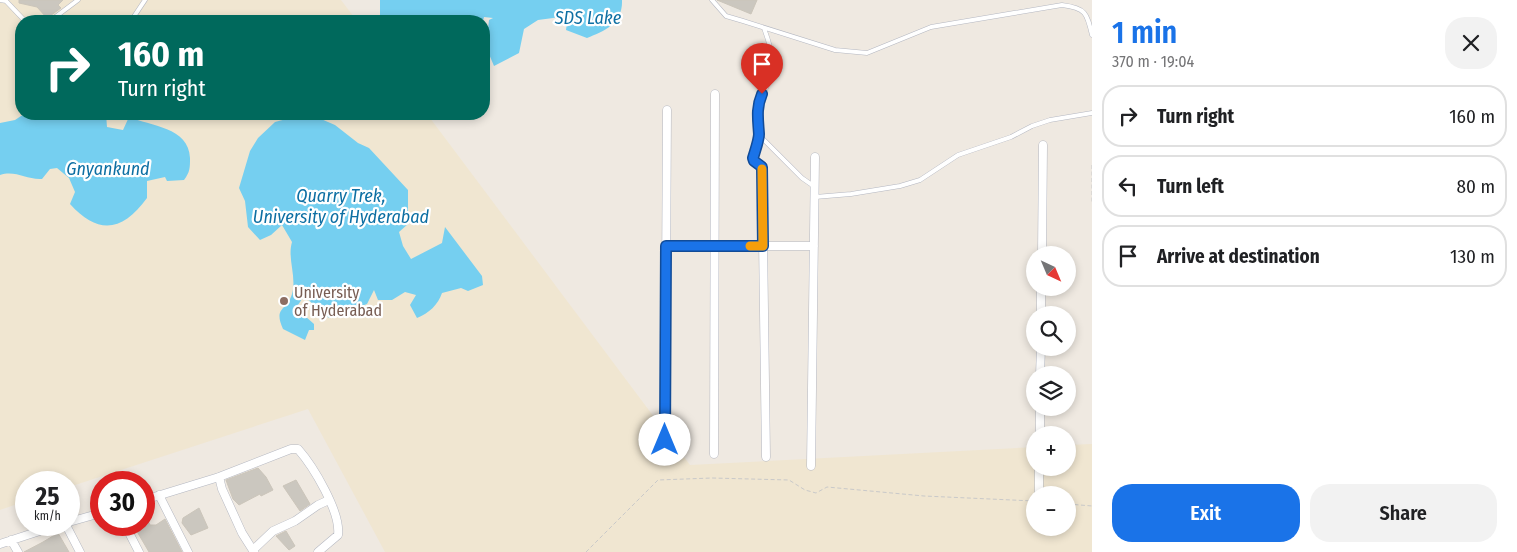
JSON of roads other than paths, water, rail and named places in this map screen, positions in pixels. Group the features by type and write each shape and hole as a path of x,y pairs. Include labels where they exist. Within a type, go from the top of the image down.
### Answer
{"street":[{"path":"714,454 715,94"},
{"path":"665,460 667,110"},
{"path":"1042,246 1043,144"},
{"path":"811,466 815,157"},
{"path":"762,167 766,457"},
{"path":"666,246 814,246"},
{"path":"155,496 219,477 291,449 298,449 305,457 329,500 339,525 338,535 318,552"},
{"path":"219,477 222,489 242,534 254,550 273,532 295,522 318,505 329,500"},
{"path":"159,495 188,552"},
{"path":"0,544 24,536"},
{"path":"72,536 80,552"},
{"path":"131,536 139,552"},
{"path":"11,540 18,552"}],"lane":[{"path":"0,0 6,1 19,15"},
{"path":"58,15 78,0"},
{"path":"135,15 145,0"},
{"path":"712,0 726,16 836,50 867,53 931,28 1062,5 1079,7 1084,11 1092,35"},
{"path":"764,28 773,70 757,105 757,128 759,135 802,178 815,187"},
{"path":"814,197 851,194 900,186 920,180 958,155 1011,137 1032,126 1050,120 1092,114"},
{"path":"759,135 753,158 762,167"}],"water":[{"name":"SDS Lake","path":"380,0 622,0 622,8 612,25 587,38 566,30 568,16 538,20 524,29 519,53 494,66 490,56 490,20 493,18 490,18 490,15 380,15"},
{"name":"Gnyankund","path":"15,120 106,120 107,127 123,130 128,120 138,120 167,129 183,140 188,148 190,158 189,172 184,180 167,181 165,177 147,181 147,198 138,209 120,223 101,225 91,221 70,204 75,192 69,178 57,168 50,169 42,179 16,174 0,175 0,123"},
{"name":"Quarry Trek, University of Hyderabad","path":"283,120 323,120 335,125 358,143 369,148 408,190 408,224 399,232 403,246 411,259 442,243 445,227 482,276 483,285 468,291 461,288 442,293 432,308 417,318 410,305 416,295 405,292 392,300 378,300 374,290 367,304 329,318 304,296 296,308 314,324 314,330 309,330 305,340 283,329 279,317 290,299 293,287 292,242 282,225 271,235 260,240 248,227 245,201 239,188 250,151 258,138 275,122"}],"place":[{"name":"University of Hyderabad","path":"284,301"}]}
